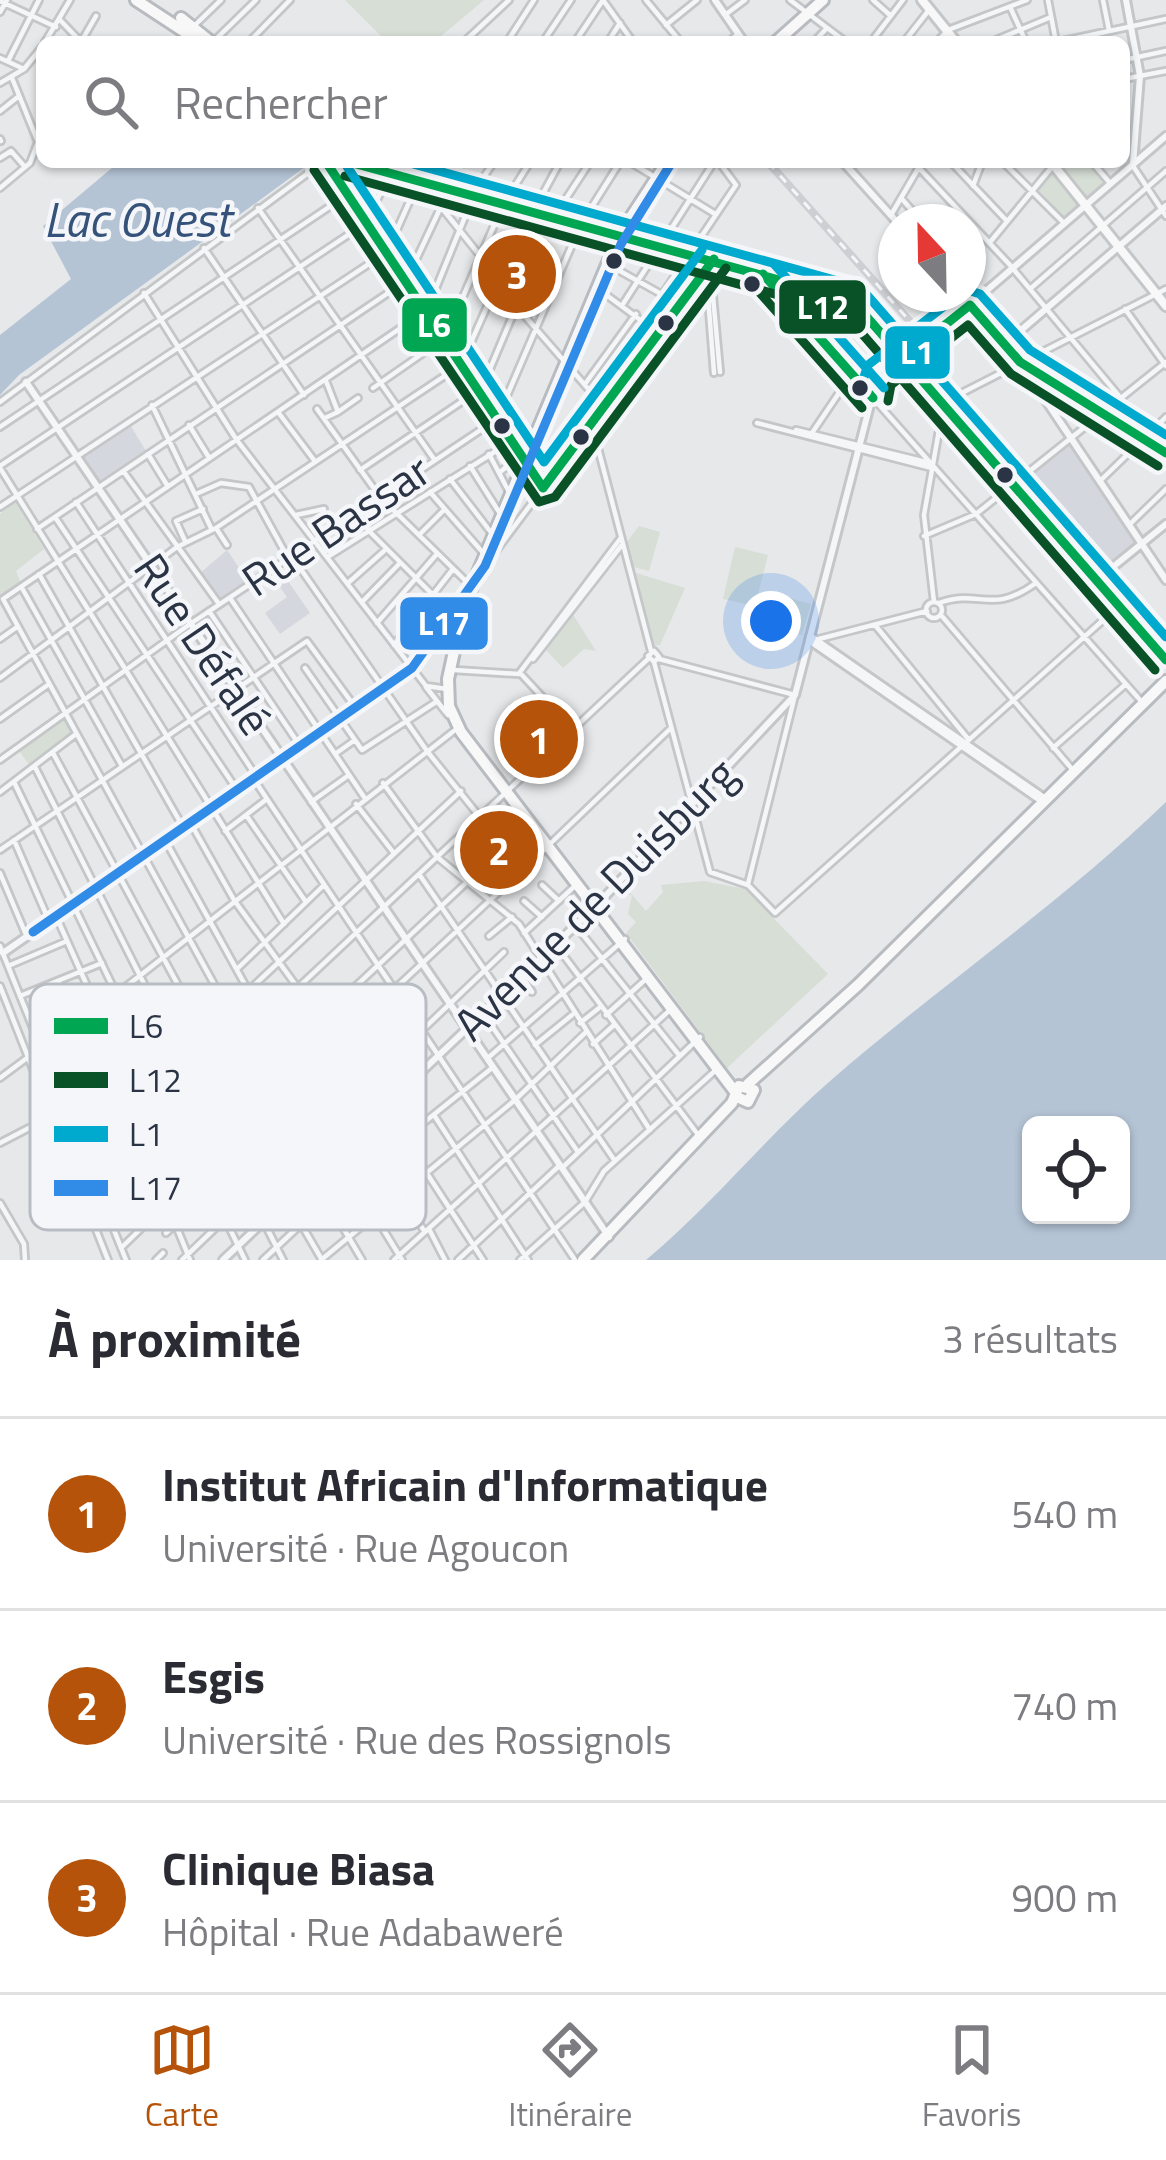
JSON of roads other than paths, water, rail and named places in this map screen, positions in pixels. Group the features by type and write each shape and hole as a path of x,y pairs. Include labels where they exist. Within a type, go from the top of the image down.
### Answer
{"highway":[{"path":"136,0 191,36"},
{"path":"152,0 204,36"},
{"path":"778,36 807,8 823,0"},
{"path":"329,168 524,460"},
{"path":"568,365 623,234 666,168"},
{"path":"389,169 419,182 623,234"},
{"path":"623,234 472,583 458,627 450,690 457,724 743,1092"},
{"path":"450,690 461,628 524,460"},
{"path":"1046,803 1166,685"},
{"path":"582,1260 743,1092 1166,685"},
{"path":"549,844 596,905"},
{"path":"623,941 674,1007"}],"main road":[{"path":"922,0 951,36"},
{"path":"1057,168 1118,247 1161,292 1166,306"},
{"path":"623,234 849,298 1162,647 1166,660"},
{"path":"882,357 901,356"}],"street":[{"path":"8,61 39,0"},
{"path":"50,36 70,0"},
{"path":"193,27 221,0"},
{"path":"218,36 256,0"},
{"path":"255,36 290,0"},
{"path":"470,36 509,0"},
{"path":"511,36 535,0"},
{"path":"547,36 571,0"},
{"path":"579,36 603,0 629,36"},
{"path":"666,26 697,0"},
{"path":"715,0 740,36"},
{"path":"725,15 745,0"},
{"path":"790,0 807,8 838,36"},
{"path":"873,0 891,16"},
{"path":"876,36 904,0"},
{"path":"942,36 1027,0"},
{"path":"1048,0 1056,36"},
{"path":"1103,0 1109,31"},
{"path":"1005,344 1164,211 1132,164 1140,76 1126,0"},
{"path":"649,1 675,36"},
{"path":"0,12 4,2 31,17 58,24 73,36"},
{"path":"1010,6 1024,36"},
{"path":"909,36 929,10"},
{"path":"84,36 96,16"},
{"path":"1005,36 1051,16"},
{"path":"1085,36 1166,19"},
{"path":"612,36 620,23"},
{"path":"820,36 827,28"},
{"path":"1130,59 1166,51"},
{"path":"0,82 13,78 36,54"},
{"path":"0,58 24,69"},
{"path":"1130,78 1166,71"},
{"path":"13,78 36,134"},
{"path":"0,111 19,96"},
{"path":"1130,114 1138,111"},
{"path":"1132,164 1166,136"},
{"path":"0,188 32,159 36,146"},
{"path":"0,158 10,151 25,167"},
{"path":"0,402 316,168"},
{"path":"0,427 347,195 355,168"},
{"path":"0,507 387,252 425,168"},
{"path":"38,529 406,281 458,168"},
{"path":"215,984 4,598 427,310 473,196 490,168"},
{"path":"373,388 445,338 503,205 526,168"},
{"path":"0,678 177,547 214,529 461,365 528,212 556,168"},
{"path":"360,470 479,392 554,217 586,168"},
{"path":"497,418 580,224 616,168"},
{"path":"640,168 715,214"},
{"path":"623,304 688,196 711,168"},
{"path":"662,295 736,185 721,168"},
{"path":"848,168 881,204"},
{"path":"900,204 919,168"},
{"path":"923,168 953,204"},
{"path":"957,168 1007,220"},
{"path":"974,186 980,168"},
{"path":"1010,168 1064,223"},
{"path":"990,243 1049,168"},
{"path":"1097,168 1110,183"},
{"path":"986,290 1127,168"},
{"path":"284,924 0,467 366,223 389,169"},
{"path":"1030,289 1166,170"},
{"path":"419,182 480,254 506,262"},
{"path":"902,199 906,204"},
{"path":"258,208 434,459"},
{"path":"986,239 1119,396"},
{"path":"204,248 304,394"},
{"path":"430,492 485,560 544,488 709,262"},
{"path":"709,262 717,372"},
{"path":"611,266 680,304"},
{"path":"763,274 1144,704"},
{"path":"472,277 497,284 519,304 604,407"},
{"path":"601,291 658,333"},
{"path":"1076,773 935,609 923,537 931,466 944,402 1161,292"},
{"path":"126,984 457,724 236,439 144,293"},
{"path":"923,537 976,514 1100,410 1165,364 1125,309"},
{"path":"854,377 878,376 889,370 959,312"},
{"path":"977,312 1032,373 1166,453"},
{"path":"585,385 636,314"},
{"path":"748,885 887,337"},
{"path":"882,357 889,370"},
{"path":"1032,373 1165,576"},
{"path":"812,434 854,377"},
{"path":"326,381 338,410"},
{"name":"Rue Défalé","path":"26,382 609,1237"},
{"path":"324,418 358,398"},
{"path":"466,398 484,426"},
{"path":"152,405 203,509 227,545"},
{"path":"30,1019 1,950 27,937 412,668 472,583 380,497 316,409"},
{"path":"278,412 315,462"},
{"path":"1100,481 1166,417"},
{"name":"Rue Bassar","path":"1,756 497,418"},
{"path":"859,448 812,434 757,422 859,448 870,450 931,466"},
{"path":"592,424 710,872 748,885 775,913 1120,605"},
{"path":"189,425 209,457"},
{"path":"328,556 512,441"},
{"path":"148,454 167,485"},
{"path":"489,454 510,496"},
{"path":"500,472 524,460 544,488"},
{"path":"470,466 501,515"},
{"path":"123,471 219,604"},
{"path":"450,479 494,535"},
{"path":"196,494 238,483 251,489 290,556 406,722 505,847"},
{"path":"1129,525 1166,490"},
{"path":"76,502 390,984"},
{"path":"185,542 176,521 203,509"},
{"path":"296,515 324,509"},
{"path":"419,535 444,510"},
{"path":"55,517 237,790"},
{"path":"1097,579 1166,524"},
{"path":"368,530 451,613"},
{"path":"521,674 620,543"},
{"path":"348,583 386,549"},
{"path":"376,623 437,554"},
{"path":"362,602 399,564"},
{"path":"394,645 453,569"},
{"path":"39,574 142,753 234,900 295,984"},
{"path":"813,640 935,609 950,599 1002,602 1036,583"},
{"path":"21,586 122,766"},
{"path":"229,597 364,797"},
{"path":"209,610 300,746"},
{"path":"874,625 966,742"},
{"path":"0,639 17,627"},
{"path":"0,850 307,640 356,707"},
{"path":"813,640 966,742 1046,803"},
{"path":"654,660 795,695"},
{"path":"303,984 572,730 654,660"},
{"path":"305,668 362,751 436,702"},
{"path":"454,670 521,674 572,730"},
{"path":"0,719 49,684"},
{"path":"1053,748 1126,684"},
{"path":"426,686 450,690"},
{"name":"Avenue de Duisburg","path":"426,1067 596,905 795,695"},
{"path":"401,984 671,728"},
{"path":"0,792 76,734"},
{"path":"334,754 355,740"},
{"path":"53,754 177,984"},
{"path":"35,767 141,984"},
{"path":"311,802 349,776"},
{"path":"14,782 112,984"},
{"path":"383,783 437,857 512,917 650,1130"},
{"path":"255,984 416,828 461,791"},
{"path":"225,831 267,799"},
{"path":"355,804 393,852"},
{"path":"246,815 306,902"},
{"path":"358,984 532,822"},
{"path":"165,839 244,984"},
{"path":"14,840 87,984"},
{"path":"0,873 27,937"},
{"path":"419,874 615,1161"},
{"path":"524,933 577,884"},
{"path":"237,969 324,885"},
{"path":"542,885 559,901"},
{"path":"524,901 543,917"},
{"path":"489,936 512,917"},
{"path":"575,925 679,1055"},
{"path":"8,966 67,941"},
{"path":"487,1059 623,941"},
{"path":"555,944 700,1137"},
{"path":"426,1027 504,952"},
{"path":"50,984 102,963"},
{"path":"522,976 532,992"},
{"path":"607,1016 648,977"},
{"path":"0,986 30,1065"},
{"path":"20,996 30,992"},
{"path":"580,1023 600,1007"},
{"path":"383,1230 399,1258 674,1007"},
{"path":"483,1013 578,1152"},
{"path":"535,1046 574,1013"},
{"path":"592,1044 614,1025"},
{"path":"483,1260 426,1173 515,1100 586,1033"},
{"path":"458,1260 698,1038"},
{"path":"426,1042 554,1229 582,1260"},
{"path":"0,1078 27,1058"},
{"path":"434,1115 524,1258 585,1202 615,1161 720,1067"},
{"path":"426,1122 492,1068"},
{"path":"0,1143 30,1127"},
{"path":"0,1203 24,1244 25,1260"},
{"path":"96,1230 108,1260"},
{"path":"114,1230 126,1260"},
{"path":"121,1248 140,1230"},
{"path":"166,1233 170,1230"},
{"path":"187,1258 214,1230"},
{"path":"231,1230 245,1260"},
{"name":"Avenue de Duisburg","path":"223,1260 254,1230"},
{"path":"266,1230 283,1260"},
{"path":"263,1260 295,1230"},
{"path":"304,1230 322,1260 356,1230"},
{"path":"345,1230 362,1260"},
{"path":"427,1230 445,1260"},
{"path":"157,1260 163,1253"}],"water":[{"name":"Lac Ouest","path":"112,168 304,168 19,375 0,395 0,335 71,279 43,226"},
{"path":"1166,802 1166,1260 646,1260 829,1082 1042,910"}],"railway":[{"path":"773,168 923,336"}],"place":[{"name":"Clinique Biasa","path":"517,274"},
{"name":"Institut Africain d'Informatique","path":"539,739"},
{"name":"Esgis","path":"499,850"}]}
